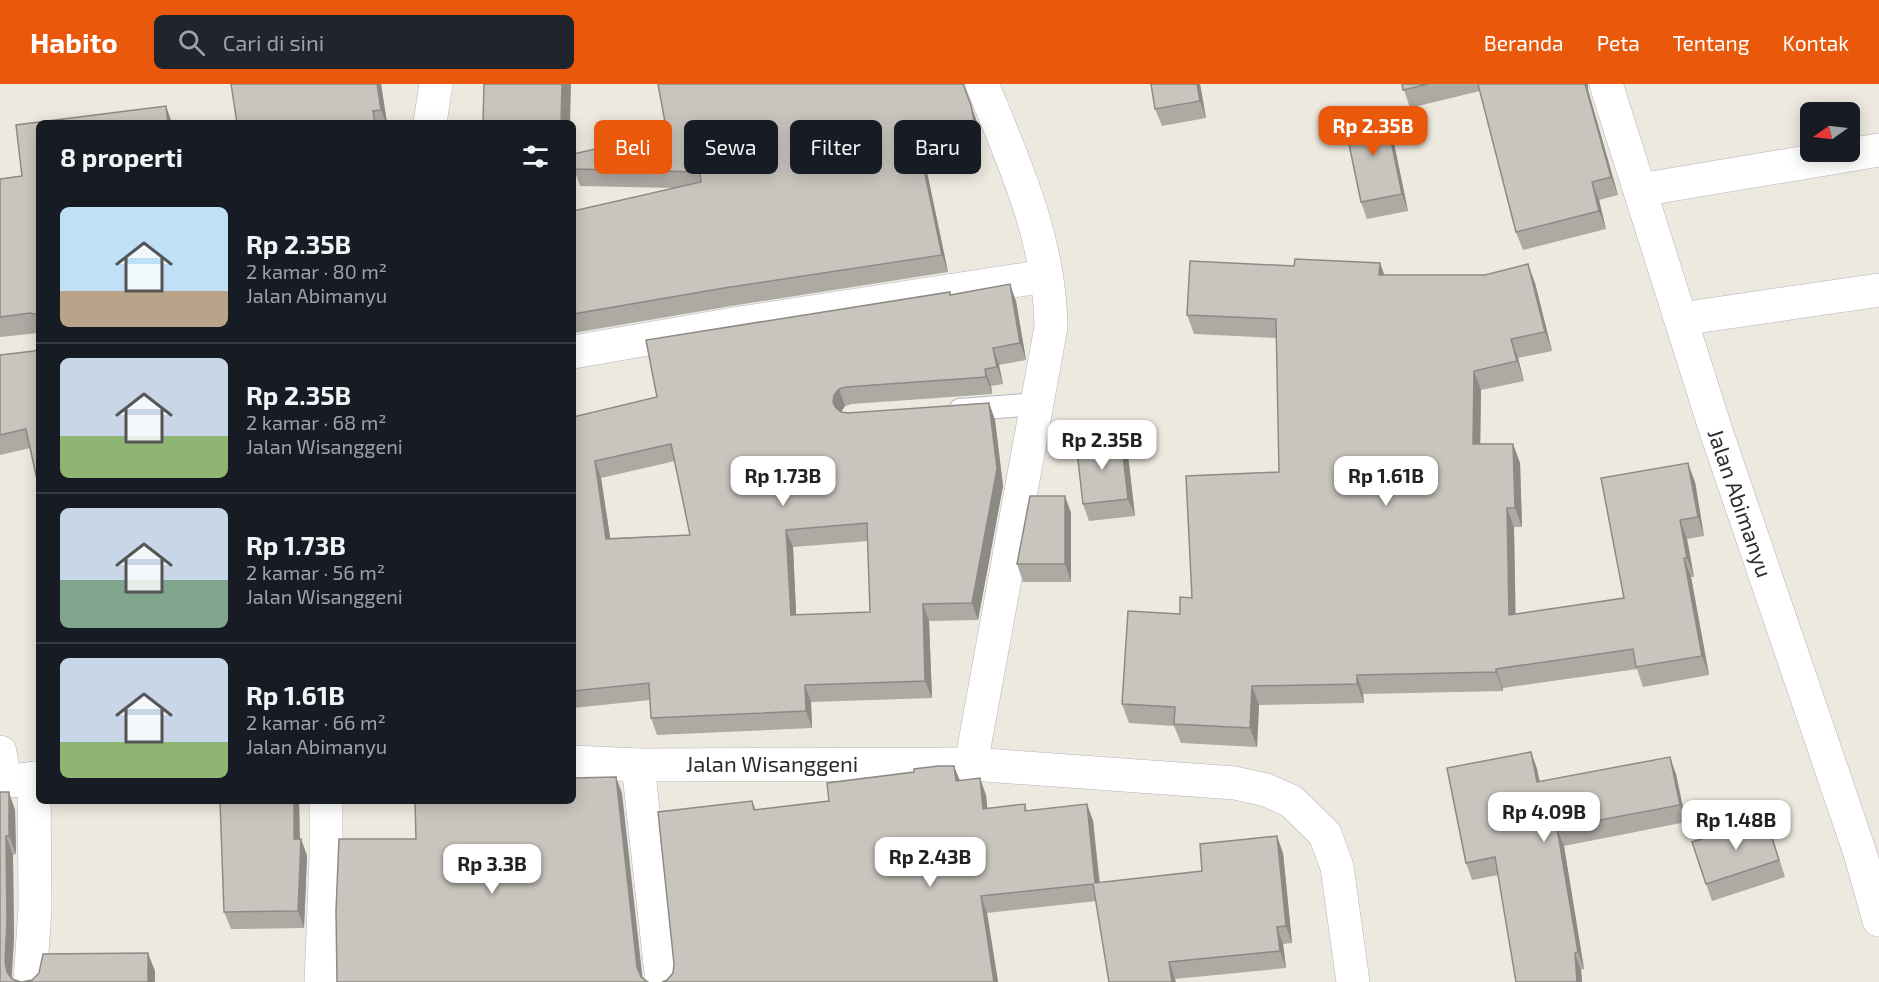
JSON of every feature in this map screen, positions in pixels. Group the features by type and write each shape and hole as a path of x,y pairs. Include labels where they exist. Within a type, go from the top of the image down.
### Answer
{"street":[{"path":"430,120 436,84"},
{"path":"971,764 1051,327 1050,300 1041,246 1027,195 982,84"},
{"name":"Jalan Abimanyu","path":"1606,84 1720,444 1860,853 1879,920"},
{"path":"1640,190 1879,150"},
{"path":"576,351 734,324 1046,276"},
{"path":"1681,320 1879,290"},
{"name":"Jalan Wisanggeni","path":"576,762 638,765 971,764 1235,783 1266,790 1291,801 1325,834 1337,867 1353,982"},
{"path":"638,765 662,982"},
{"path":"16,774 35,908 30,982"},
{"path":"321,982 326,804"}],"lane":[{"path":"933,412 1036,404"}],"building":[{"path":"231,84 377,84 381,110 373,111 374,120 237,120"},
{"path":"484,84 562,84 561,120 483,120"},
{"path":"658,84 963,84 971,105 974,120 894,120 894,174 925,174 942,255 724,288 576,313 576,210 701,182 700,174 778,174 778,120 684,120 684,172 672,171 672,120 665,120"},
{"path":"1151,84 1197,84 1200,101 1155,109"},
{"path":"1402,84 1428,84 1403,90"},
{"path":"1478,84 1585,84 1611,177 1592,182 1599,211 1516,232"},
{"path":"166,106 168,120 55,120"},
{"path":"1385,112 1402,194 1361,202 1344,120"},
{"path":"36,122 36,314 0,317 0,179 22,176 16,125"},
{"path":"594,149 594,169 576,169 576,153"},
{"path":"1295,259 1380,263 1379,275 1485,275 1528,264 1545,332 1511,339 1517,361 1474,371 1473,444 1513,444 1515,508 1507,508 1509,615 1624,598 1601,478 1688,463 1698,517 1680,520 1687,558 1684,558 1702,656 1636,667 1633,649 1496,669 1496,672 1357,675 1357,684 1252,686 1250,728 1174,724 1175,707 1122,704 1128,611 1180,614 1180,597 1192,598 1186,476 1279,472 1276,319 1187,315 1190,261 1294,266"},
{"path":"1010,284 1020,343 993,348 997,367 985,369 986,377 846,387 839,389 834,395 833,402 841,412 848,413 989,403 997,469 972,603 923,604 925,681 805,685 806,711 651,718 649,683 576,691 576,416 657,397 646,340 950,292 950,295","holes":["671,444 690,535 606,539 595,461","867,523 870,612 791,615 786,530"]},
{"path":"36,350 36,475 26,429 0,435 0,355"},
{"path":"1121,438 1128,499 1083,504 1076,443"},
{"path":"1030,496 1065,496 1065,564 1017,564"},
{"path":"1531,752 1537,782 1670,757 1680,805 1557,828 1578,952 1575,953 1577,982 1516,982 1495,857 1466,863 1447,768"},
{"path":"954,766 956,781 980,778 983,809 1025,804 1025,811 1087,804 1095,883 1202,871 1200,844 1277,836 1286,926 1277,927 1280,951 1169,962 1172,982 1109,982 1093,884 981,896 994,982 662,982 673,973 674,964 658,812 752,801 754,810 829,801 827,783 914,772 914,769"},
{"path":"616,777 637,967 641,977 648,982 337,982 336,911 339,839 416,839 415,804 576,804 576,778"},
{"path":"0,792 9,792 9,836 6,836 5,962 7,972 12,979 21,982 0,982"},
{"path":"220,804 294,804 294,839 301,839 298,911 224,912"},
{"path":"1766,819 1779,860 1706,884 1692,842"},
{"path":"148,953 148,982 21,982 32,980 39,973 43,954"}]}
